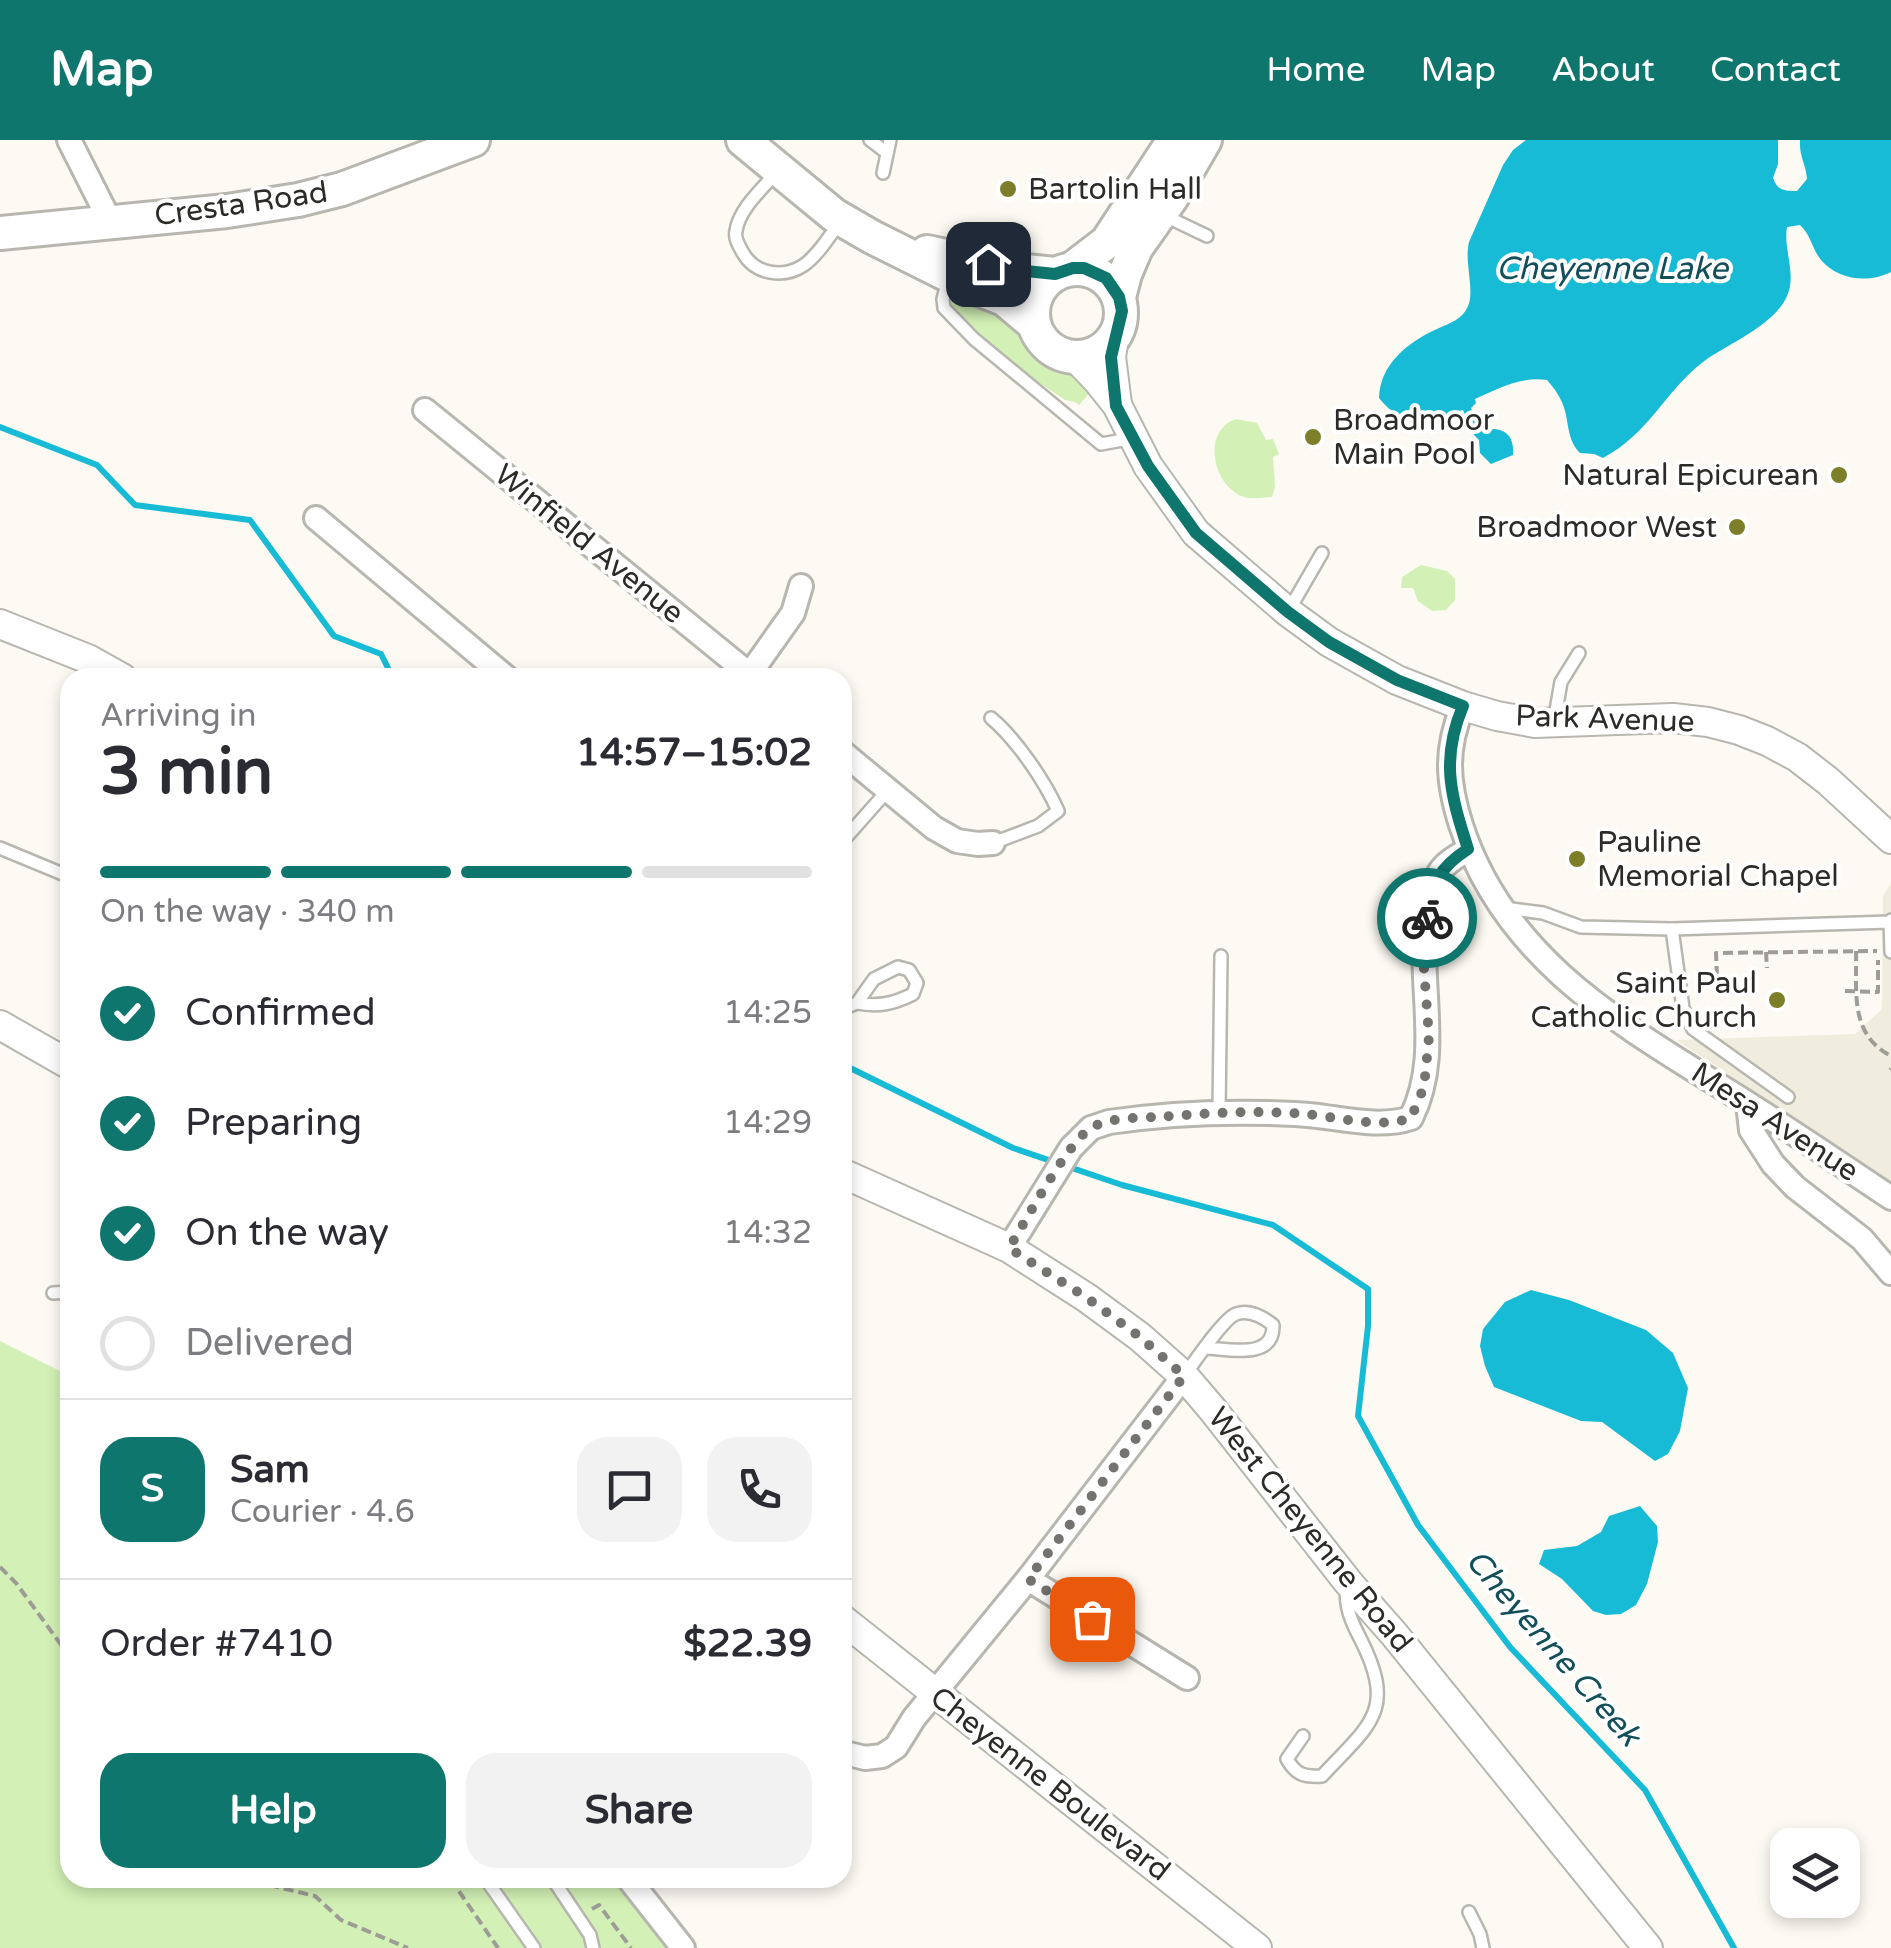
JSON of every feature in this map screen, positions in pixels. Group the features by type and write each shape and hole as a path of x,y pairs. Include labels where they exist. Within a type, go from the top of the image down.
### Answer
{"main road":[{"name":"Cresta Road","path":"0,233 227,211 298,200 342,189 473,140"},
{"path":"743,140 842,219 872,238 1006,269 1064,271 1084,268 1106,278 1119,297 1120,325 1104,348 1075,358 1049,347 1040,337 1034,324 1036,295 1044,283 1064,271 1107,242 1174,140"},
{"path":"1119,297 1130,259 1205,140"},
{"path":"887,243 968,286 1004,299 1034,324"}],"street":[{"path":"69,140 110,221"},
{"path":"1114,338 1111,357 1116,406"},
{"path":"1075,358 1116,406 1161,487 1196,533 1329,642 1397,680 1463,706"},
{"name":"Winfield Avenue","path":"424,410 741,668"},
{"path":"316,518 495,668"},
{"path":"756,668 793,613 801,586"},
{"path":"0,624 103,668"},
{"name":"Park Avenue","path":"1463,706 1535,722 1673,718 1739,730 1796,758 1828,781 1891,839"},
{"name":"Mesa Avenue","path":"1463,706 1449,754 1450,782 1468,849 1502,908 1531,947 1559,975 1630,1030 1891,1198"},
{"path":"852,760 934,828 957,840 993,842"},
{"path":"1009,1248 1068,1153 1091,1128 1109,1122 1218,1112 1304,1114 1382,1122 1411,1118 1424,1087 1429,1037 1423,955 1432,894 1439,873 1468,849"},
{"path":"0,1026 60,1059"},
{"path":"1748,1104 1751,1130 1773,1164 1795,1187 1862,1238 1891,1273"},
{"name":"West Cheyenne Road","path":"852,1177 1009,1248 1087,1298 1184,1376 1648,1948"},
{"path":"852,1755 882,1756 896,1748 914,1718 1028,1579 1184,1376"},
{"path":"1028,1579 1187,1678"},
{"name":"Cheyenne Boulevard","path":"852,1627 1257,1948"},
{"path":"636,1888 683,1948"}],"lane":[{"path":"870,140 889,146 882,173"},
{"path":"779,169 744,212 735,231 737,244 748,262 762,271 784,273 803,266 842,219"},
{"path":"1160,214 1207,236"},
{"path":"949,276 944,308 974,339 1101,444 1134,438"},
{"path":"1288,612 1322,553"},
{"path":"1554,723 1560,682 1579,653"},
{"path":"990,718 1014,741 1058,811 1038,826 993,842"},
{"path":"852,831 888,790"},
{"path":"0,848 60,873"},
{"path":"1502,908 1543,912 1581,928 1672,929 1890,921 1891,952"},
{"path":"1672,929 1683,1008 1693,1028 1788,1096"},
{"path":"1218,1112 1221,956"},
{"path":"852,1005 874,979 898,967 910,970 917,983 913,994 893,1004 856,1003"},
{"path":"54,1293 60,1293"},
{"path":"1184,1376 1228,1318 1236,1314 1262,1316 1274,1324 1270,1342 1262,1347 1248,1351 1206,1348"},
{"path":"1302,1736 1287,1759 1294,1772 1306,1777 1322,1776 1367,1727 1378,1706 1377,1684 1346,1598 1348,1582"},
{"path":"492,1888 534,1948"},
{"path":"559,1888 590,1935 594,1948"},
{"path":"1469,1912 1483,1948"}],"path":[{"path":"1856,951 1860,1024 1878,1049 1891,1056"},
{"path":"1717,976 1716,952 1878,951 1878,992 1845,991"},
{"path":"1766,952 1766,968"},
{"path":"0,1567 60,1643"},
{"path":"278,1888 314,1896 340,1920 408,1948"},
{"path":"456,1888 498,1948"},
{"path":"579,1917 599,1905 631,1948"}],"shaded area":[{"path":"1891,883 1891,1181 1676,1040 1855,1034 1882,1009 1883,896"}],"green space":[{"path":"957,293 990,302 1021,332 1039,357 1073,373 1093,389 1079,405 1031,377 958,318 952,306"},
{"path":"1236,419 1257,423 1266,440 1273,439 1279,454 1273,457 1272,497 1248,498 1236,493 1219,473 1215,460 1218,435"},
{"path":"1421,565 1447,571 1455,579 1455,600 1446,610 1432,611 1418,601 1413,588 1401,588 1402,577"},
{"path":"0,1341 60,1371 60,1888 624,1888 671,1948 0,1948"}],"water":[{"name":"Cheyenne Lake","path":"1526,140 1778,140 1778,164 1773,178 1782,189 1797,191 1807,179 1800,140 1891,140 1891,272 1864,279 1845,276 1821,260 1800,225 1787,227 1791,279 1781,307 1690,373 1633,437 1603,458 1580,453 1555,391 1547,380 1528,380 1475,399 1471,408 1483,428 1504,432 1512,441 1513,455 1491,464 1480,453 1479,440 1463,410 1429,419 1408,418 1398,415 1379,398 1384,375 1398,356 1416,340 1456,320 1466,310 1470,299 1469,242 1503,165"},
{"path":"1531,1290 1569,1300 1646,1330 1673,1353 1688,1388 1680,1431 1668,1454 1655,1461 1602,1422 1581,1421 1494,1387 1480,1346 1483,1329 1505,1302"},
{"path":"1640,1506 1657,1526 1658,1542 1647,1584 1636,1605 1621,1614 1593,1611 1562,1579 1539,1564 1544,1550 1577,1546 1601,1532 1609,1516"}],"waterway":[{"name":"Cheyenne Creek","path":"0,427 97,465 135,505 250,520 334,636 381,654 388,668"},
{"name":"Cheyenne Creek","path":"852,1069 1013,1148 1122,1185 1273,1225 1368,1289 1358,1416 1418,1525 1510,1647 1645,1790 1734,1948"}],"way so far":[{"path":"1092,1619 1028,1579 1184,1376 1087,1298 1009,1248 1070,1148 1091,1128 1109,1122 1218,1112 1304,1114 1382,1122 1411,1118 1424,1087 1429,1037 1423,955 1427,918"}],"place":[{"name":"Bartolin Hall","path":"1008,189"},
{"name":"Broadmoor Main Pool","path":"1313,437"},
{"name":"Natural Epicurean","path":"1839,475"},
{"name":"Broadmoor West","path":"1737,527"},
{"name":"Pauline Memorial Chapel","path":"1577,859"},
{"name":"Saint Paul Catholic Church","path":"1777,1000"}],"route":[{"path":"988,264 1055,274 1084,268 1106,278 1119,297 1122,311 1111,357 1116,406 1161,487 1196,533 1301,624 1397,680 1463,706 1449,754 1450,782 1468,849 1439,873 1427,918"}]}
